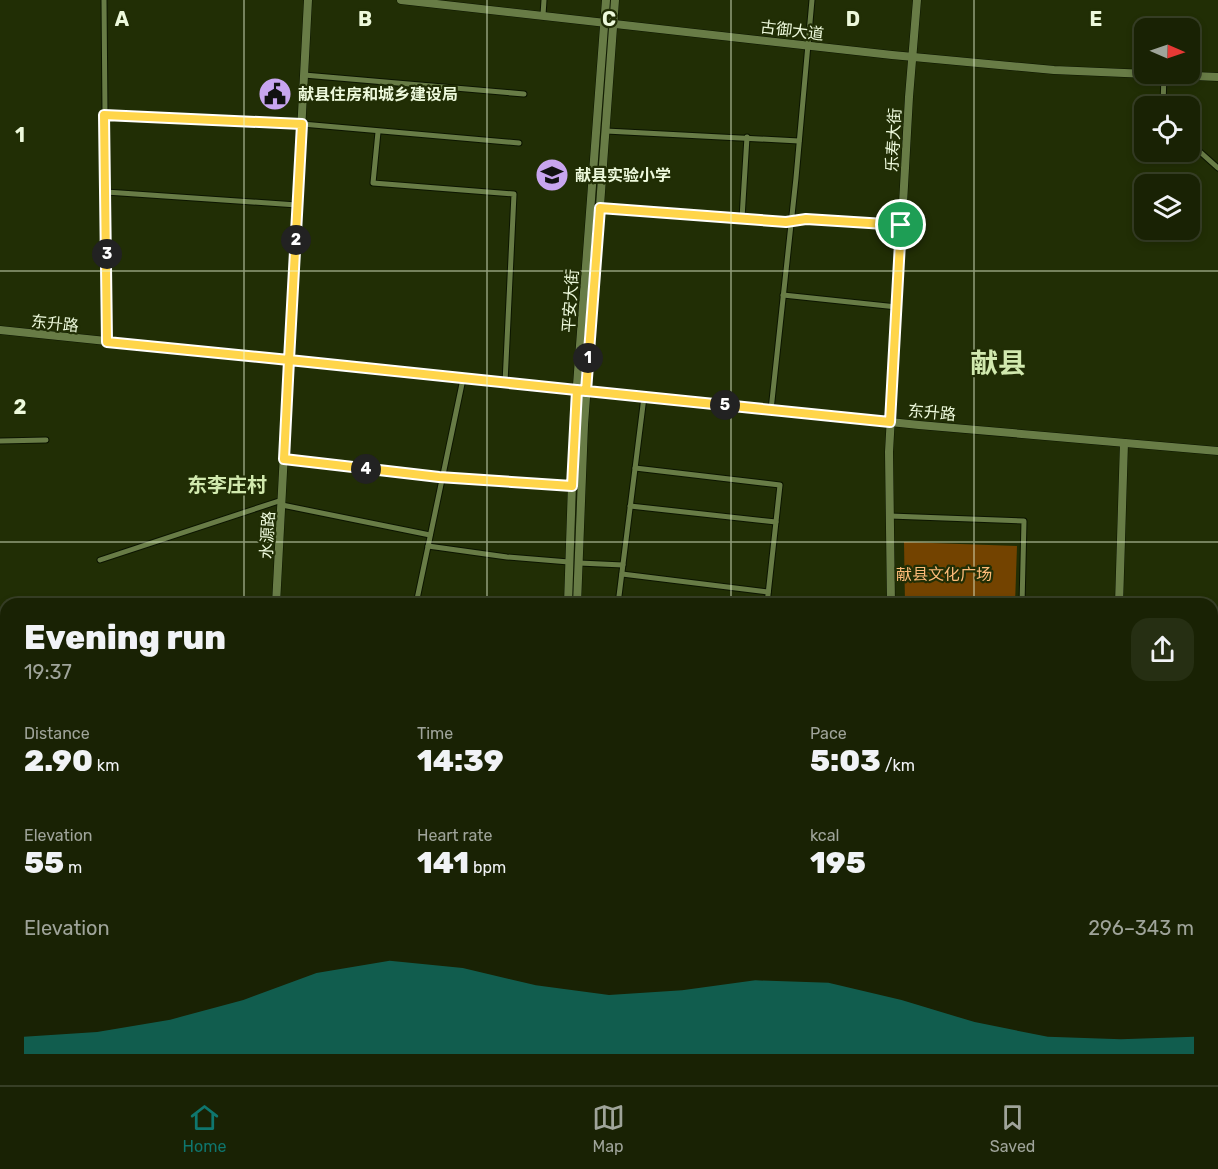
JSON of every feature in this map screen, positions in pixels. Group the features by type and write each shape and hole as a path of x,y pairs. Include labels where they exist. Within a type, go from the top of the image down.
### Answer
{"main road":[{"name":"水源路","path":"276,598 308,0"},
{"name":"古御大道","path":"401,0 912,57 1054,70 1134,73"},
{"name":"平安大街","path":"568,598 577,390 606,0"},
{"name":"平安大街","path":"577,598 586,391 615,0"},
{"name":"乐寿大街","path":"891,598 890,422 916,0"},
{"name":"古御大道","path":"1200,76 1218,77"},
{"name":"东升路","path":"0,330 890,422 1218,451"},
{"path":"1119,598 1125,443"}],"street":[{"path":"104,0 107,342"},
{"path":"543,15 544,0"},
{"path":"771,410 812,0"},
{"path":"304,75 524,94"},
{"path":"104,115 302,124 519,143"},
{"path":"606,131 799,141"},
{"path":"378,132 373,183 514,194 505,383"},
{"path":"742,218 747,137"},
{"path":"1200,153 1218,168"},
{"path":"106,192 297,205"},
{"path":"600,208 791,221 806,219 901,225"},
{"path":"783,295 897,307"},
{"path":"417,598 463,378"},
{"path":"619,598 644,397"},
{"path":"0,441 46,440"},
{"path":"284,459 442,478 572,486"},
{"path":"635,468 780,485 767,598"},
{"path":"100,560 282,502 430,535"},
{"path":"630,506 776,522"},
{"path":"890,516 1024,521 1022,598"},
{"path":"428,546 507,557 569,562"},
{"path":"579,562 623,565"},
{"path":"622,574 768,591"}],"green space":[{"name":"献县文化广场","path":"904,542 1017,546 1015,598 905,598"}],"place":[{"name":"献县住房和城乡建设局","path":"275,94"},
{"name":"献县实验小学","path":"552,175"}],"district":[{"name":"献县","path":"998,363"},
{"name":"东李庄村","path":"227,485"}],"route":[{"path":"901,225 806,219 786,222 600,208 586,391 289,360 302,124 104,115 107,342 289,360 284,459 439,477 572,486 574,424 577,390 890,422 901,225"}]}
